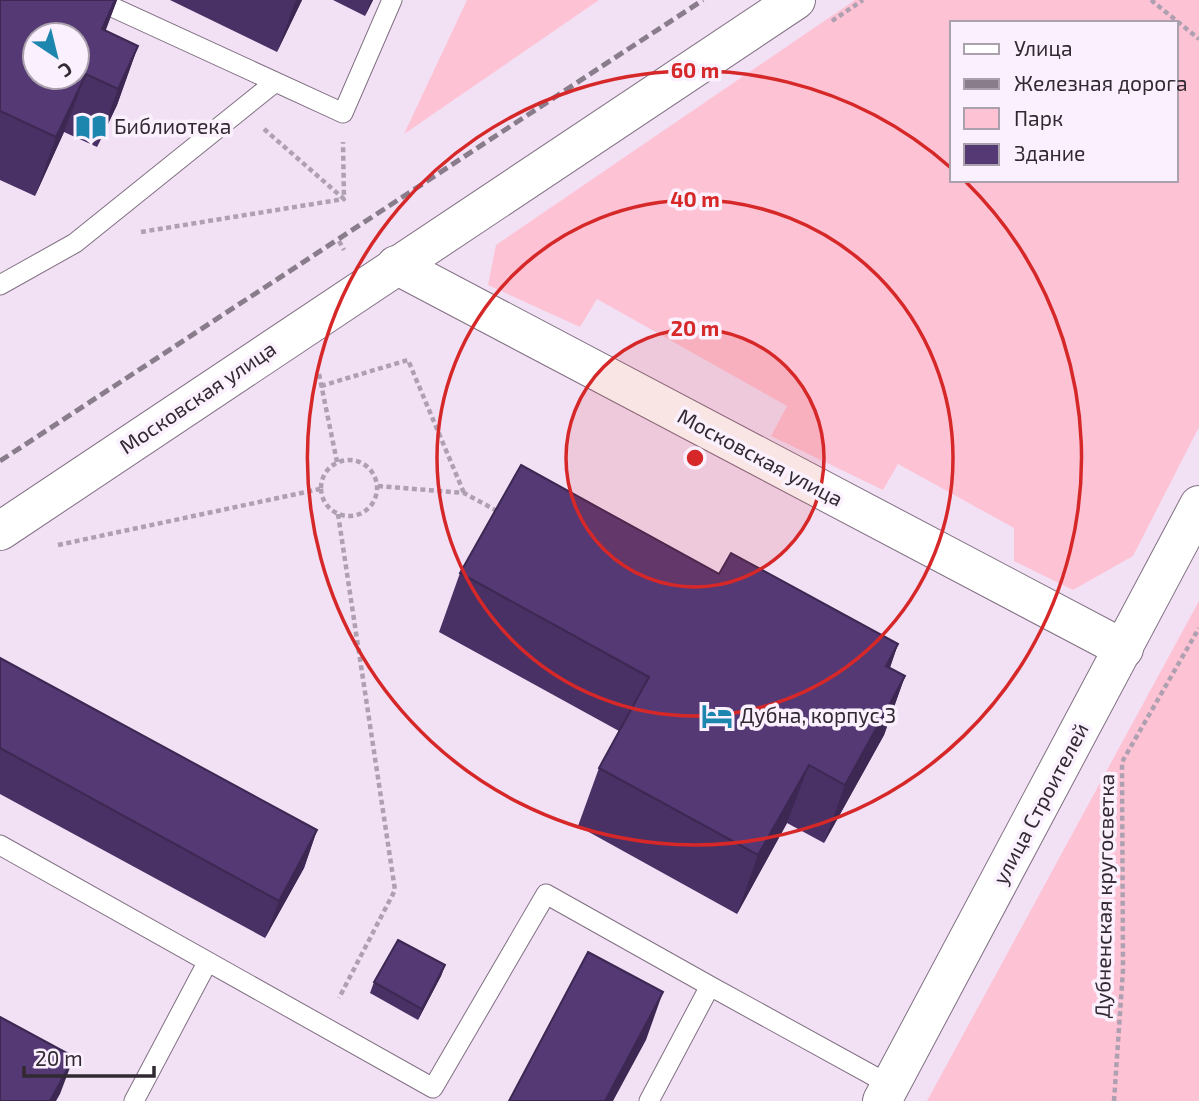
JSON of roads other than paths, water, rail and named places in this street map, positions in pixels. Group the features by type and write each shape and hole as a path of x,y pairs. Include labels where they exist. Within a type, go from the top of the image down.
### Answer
{"street":[{"name":"Московская улица","path":"0,531 796,0"},
{"name":"Московская улица","path":"396,265 1125,649"},
{"name":"улица Строителей","path":"886,1093 1125,649 1199,505"}],"lane":[{"path":"97,0 343,113 392,0"},
{"path":"0,285 75,243 274,83"},
{"path":"0,845 433,1088 546,894 710,986 886,1093"},
{"path":"134,1101 206,963"},
{"path":"649,1101 710,986"}],"railway":[{"path":"0,461 703,0"}],"place":[{"name":"Библиотека","path":"91,127"},
{"name":"Дубна, корпус 3","path":"717,716"}]}
